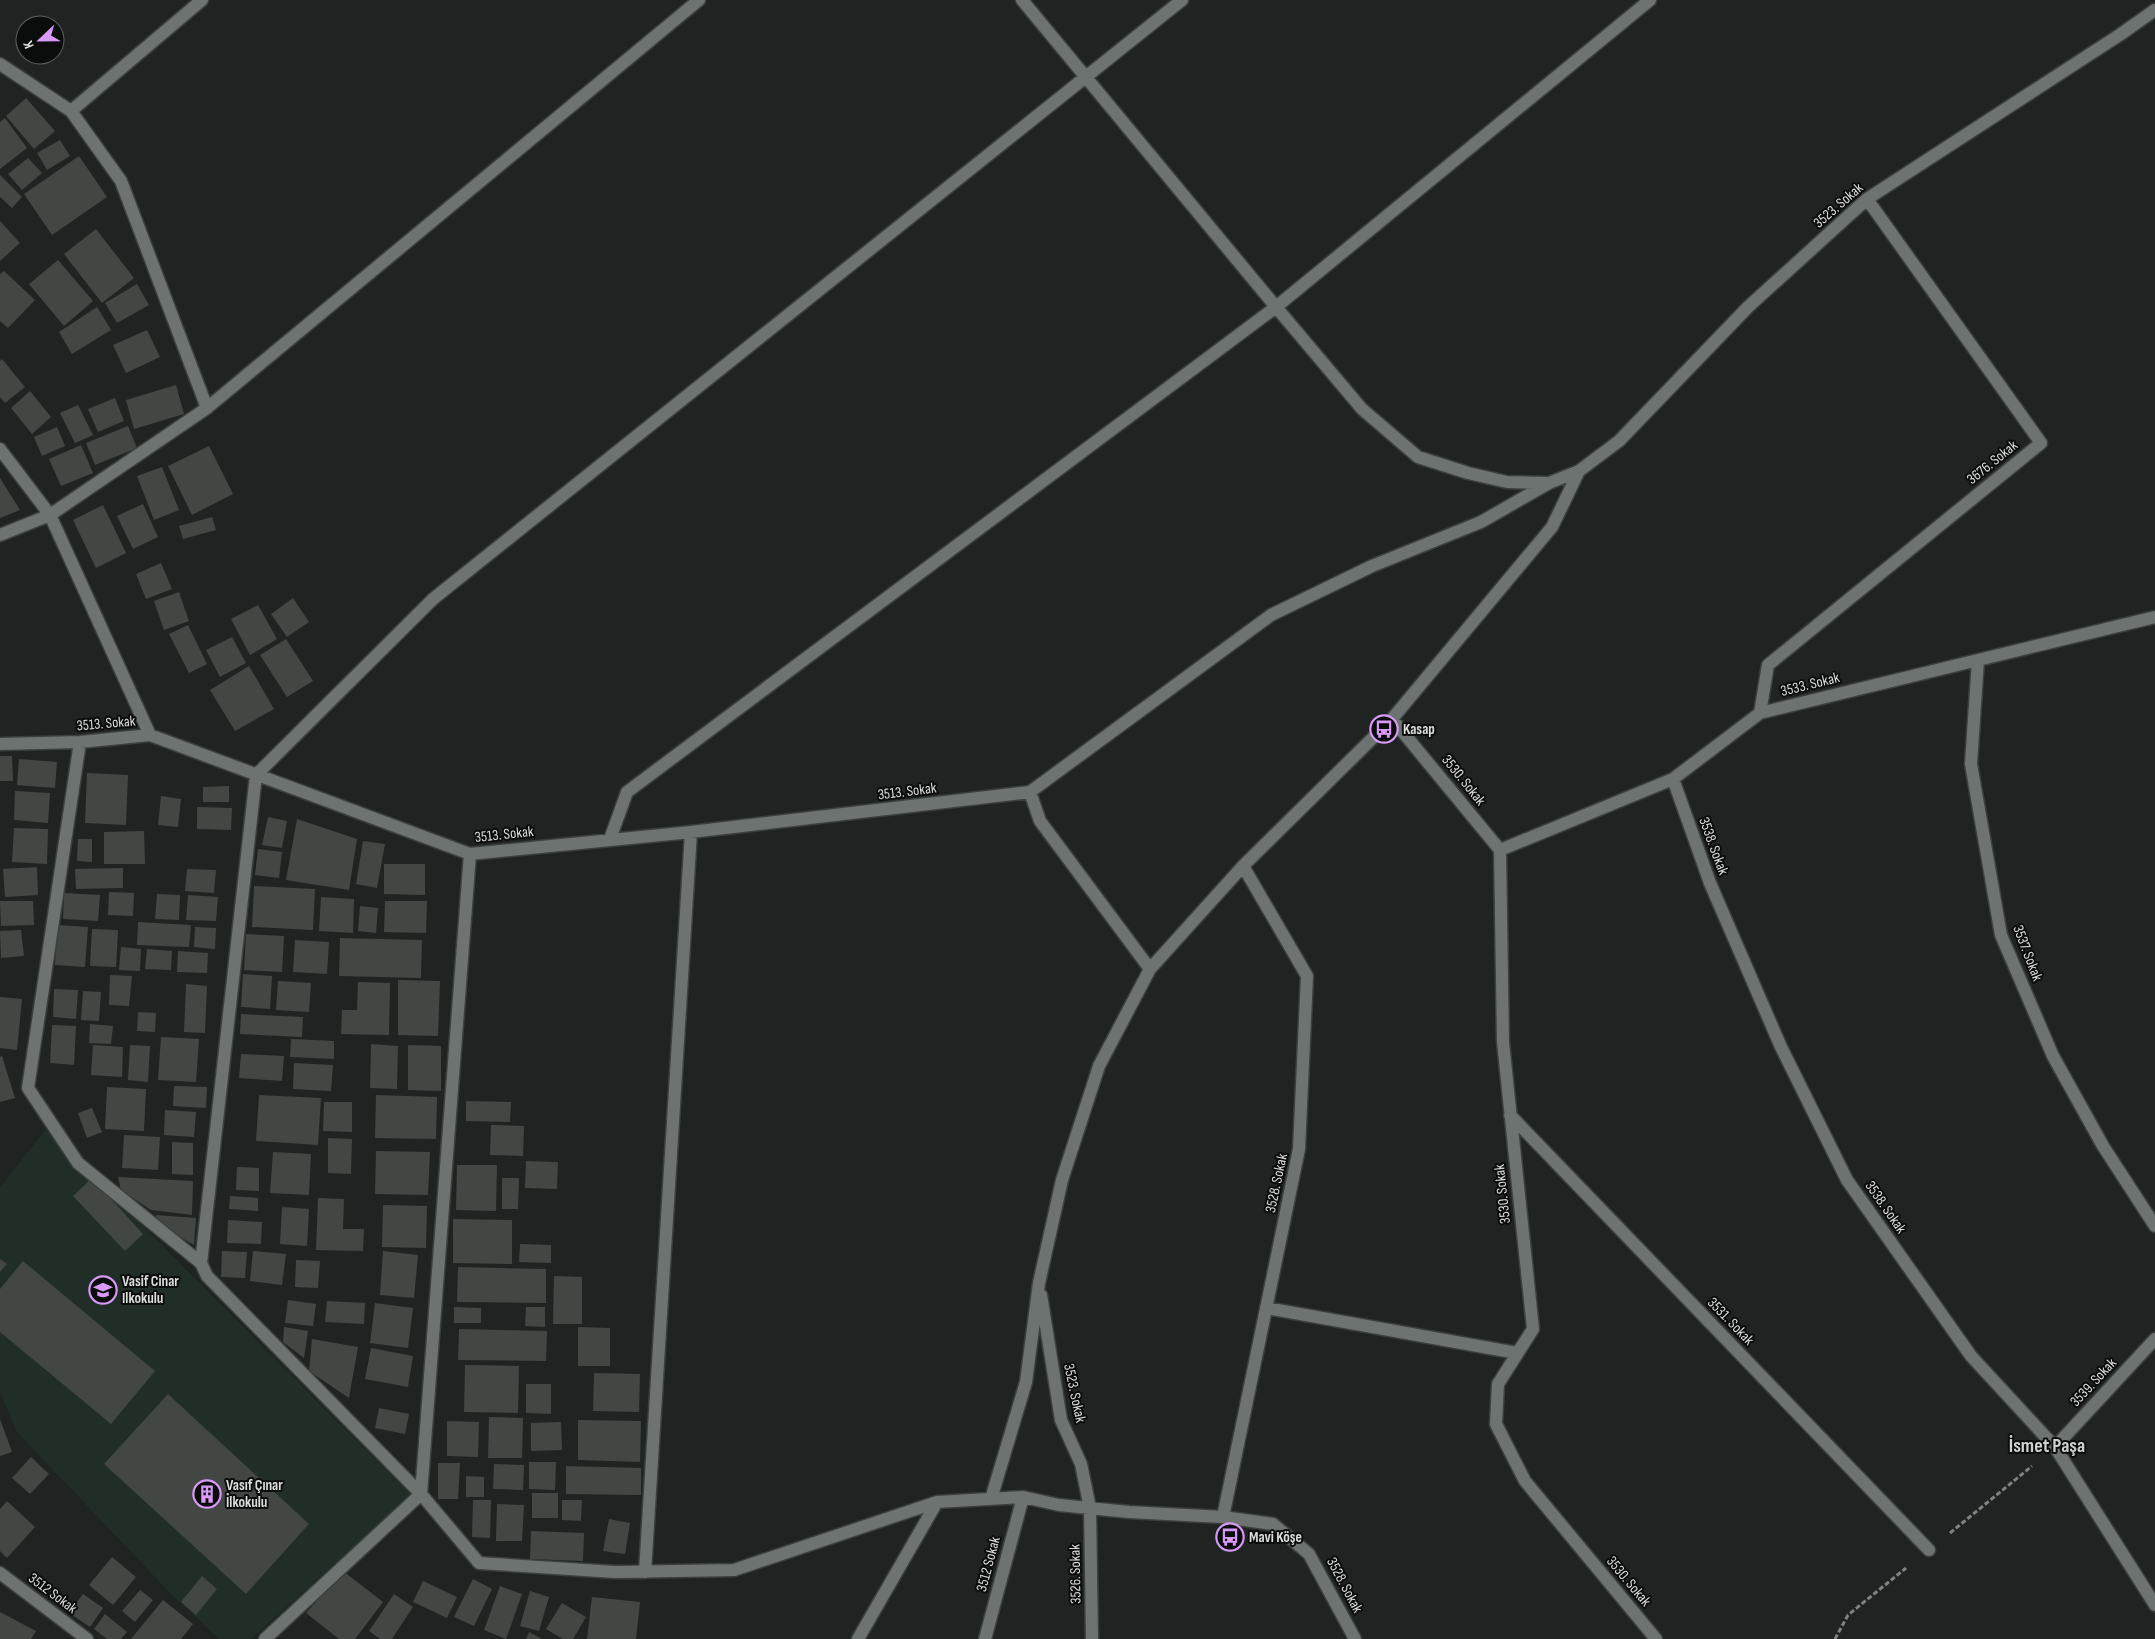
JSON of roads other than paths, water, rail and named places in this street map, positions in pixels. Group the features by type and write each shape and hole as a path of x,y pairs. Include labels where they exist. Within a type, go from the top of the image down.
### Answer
{"street":[{"path":"71,111 202,0"},
{"path":"0,535 50,515 207,408 699,0"},
{"path":"1022,0 1276,308 1362,409 1418,457 1468,473 1507,482 1549,483"},
{"path":"201,1263 256,775 434,599 1182,0"},
{"path":"610,839 627,792 1276,308 1650,0"},
{"name":"3523. Sokak","path":"1579,471 1619,441 1748,307 1868,199 2155,10"},
{"path":"0,64 71,111 121,182 207,408"},
{"name":"3676. Sokak","path":"1760,713 1768,665 2041,443 1868,199"},
{"path":"0,449 50,515 150,735"},
{"path":"1150,970 1040,821 1030,792 1271,615 1372,566 1480,522 1549,483 1579,471"},
{"path":"991,1499 1026,1382 1039,1283 1062,1180 1099,1066 1150,970 1243,866 1392,719 1552,528 1579,471"},
{"name":"3533. Sokak","path":"1500,850 1673,780 1760,713 2155,617"},
{"name":"3537. Sokak","path":"1978,660 1971,764 2001,935 2053,1056 2103,1146 2155,1226"},
{"name":"3530. Sokak","path":"1392,719 1500,850 1503,1042 1533,1329 1498,1384 1496,1424 1525,1482 1656,1639"},
{"name":"3513. Sokak","path":"0,744 80,742 150,735 470,854 690,832 1030,792"},
{"name":"3528. Sokak","path":"80,742 28,1088 78,1163 201,1263 207,1276 422,1494 479,1563 615,1572 734,1570 937,1502 1023,1497 1052,1504 1223,1517 1273,1524 1309,1554 1355,1639"},
{"name":"3538. Sokak","path":"1673,780 1710,883 1777,1038 1847,1180 1971,1356 2055,1447 2155,1605"},
{"path":"645,1572 690,832"},
{"path":"265,1639 422,1494 470,854"},
{"name":"3528. Sokak","path":"1223,1517 1299,1149 1307,976 1243,866"},
{"name":"3531. Sokak","path":"1510,1115 1929,1550"},
{"name":"3523. Sokak","path":"1039,1283 1061,1420 1081,1464 1090,1508"},
{"path":"1266,1308 1517,1354"},
{"name":"3539. Sokak","path":"2055,1447 2155,1339"},
{"name":"3512 Sokak","path":"985,1639 1023,1497"},
{"path":"858,1639 937,1502"},
{"name":"3526. Sokak","path":"1090,1508 1092,1639"},
{"name":"3512 Sokak","path":"0,1573 87,1639"}],"place":[{"name":"Kasap","path":"1384,729"},
{"name":"Vasif Cinar Ilkokulu","path":"103,1290"},
{"name":"Vasıf Çınar İlkokulu","path":"207,1494"},
{"name":"Mavi Köşe","path":"1230,1537"}],"district":[{"name":"İsmet Paşa","path":"2047,1445"}]}
